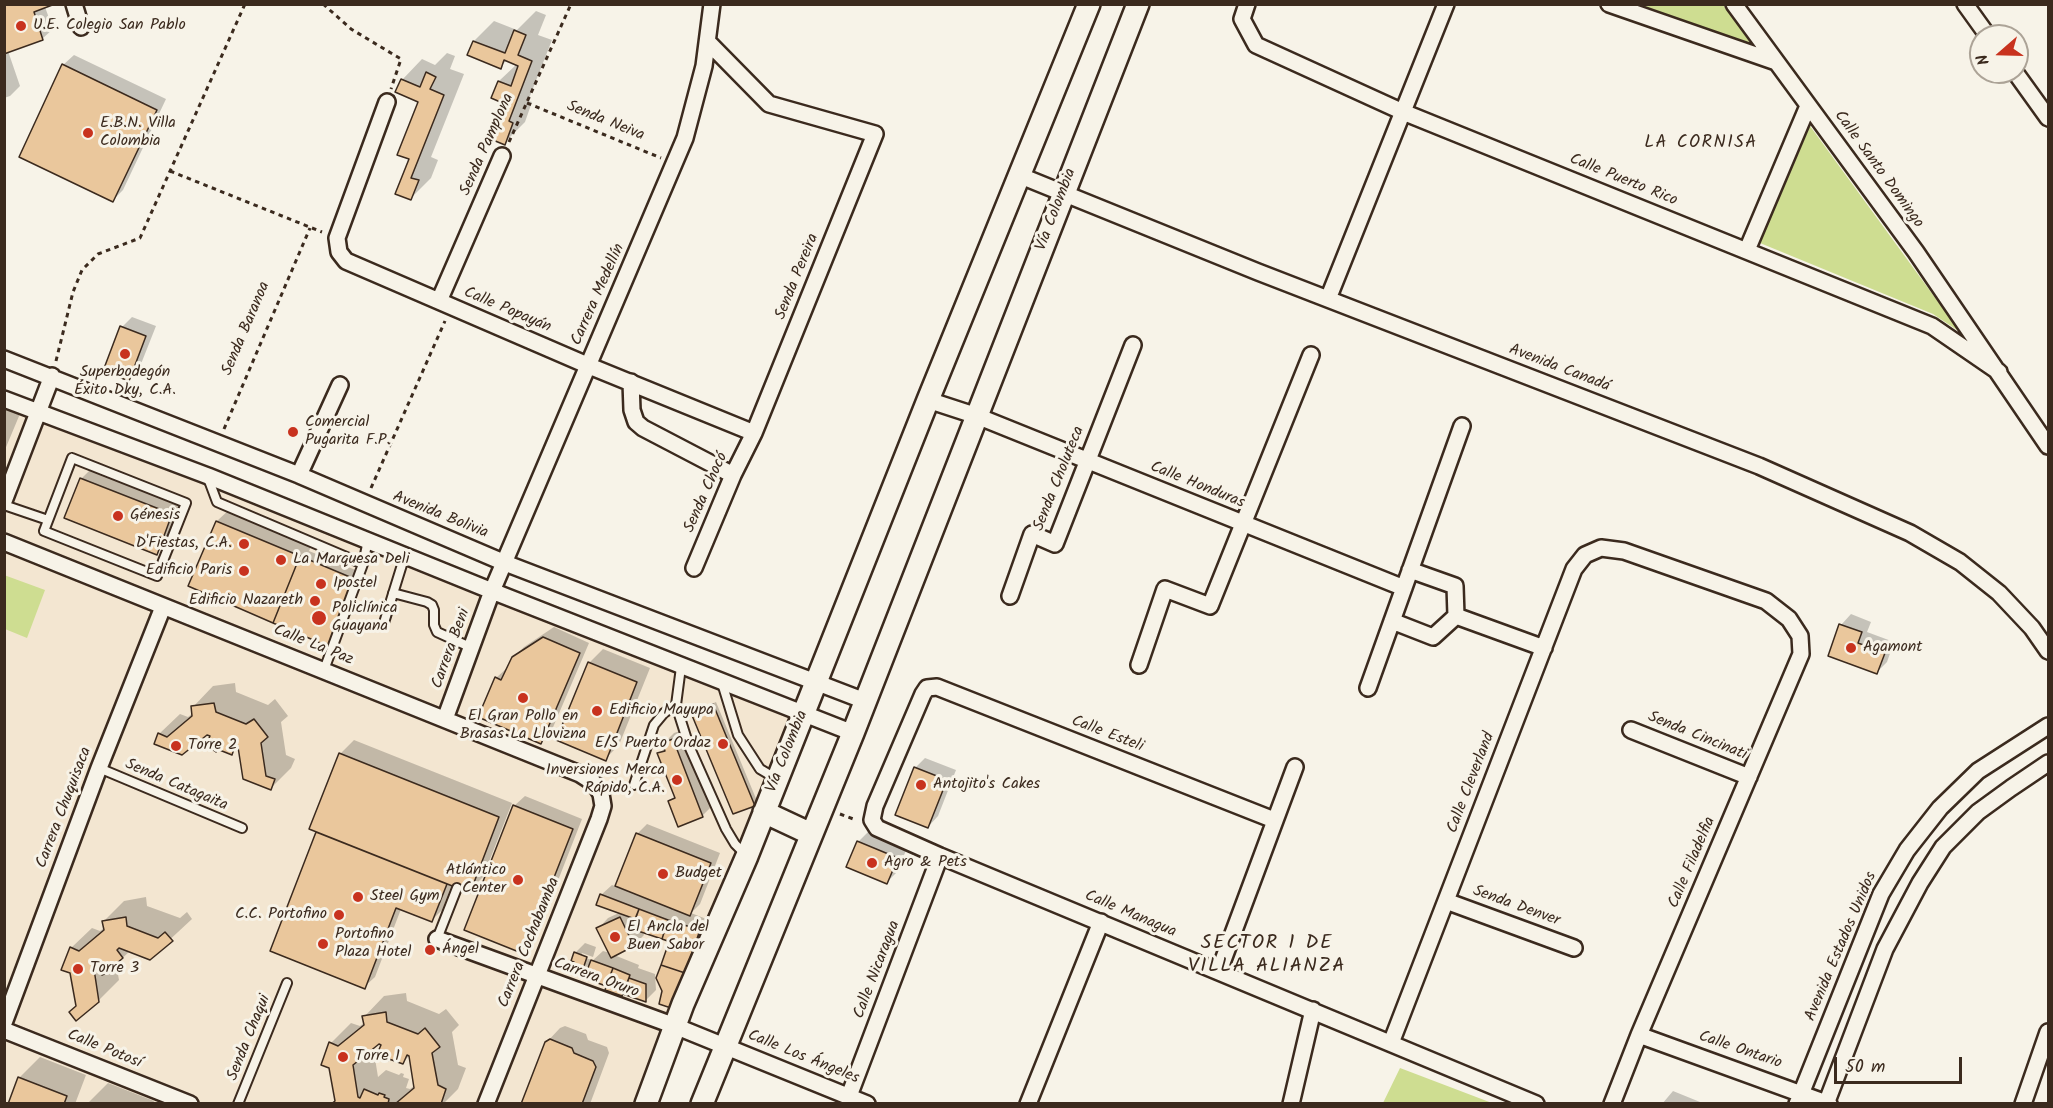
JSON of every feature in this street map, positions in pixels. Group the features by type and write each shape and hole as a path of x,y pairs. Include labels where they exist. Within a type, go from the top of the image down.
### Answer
{"main road":[{"name":"Vía Colombia","path":"646,1104 675,1026 747,856 928,400 1089,4"},
{"name":"Vía Colombia","path":"702,1104 853,734 1138,4"},
{"path":"764,812 811,834"}],"street":[{"path":"74,4 81,27"},
{"name":"Carrera Medellín","path":"492,591 686,138 704,66 712,4"},
{"path":"1328,299 1446,4"},
{"path":"1609,4 1776,62"},
{"name":"Calle Santo Domingo","path":"1734,4 1916,252 2049,446"},
{"path":"1965,4 1979,24"},
{"name":"Calle Puerto Rico","path":"1244,12 1256,45 1403,112 1932,326 1999,372"},
{"name":"Senda Pereira","path":"708,42 769,104 875,134 754,434"},
{"path":"2024,84 2049,118"},
{"path":"337,238 387,102"},
{"path":"1747,250 1808,106"},
{"name":"Senda Pamplona","path":"445,303 502,156"},
{"name":"Avenida Canadá","path":"1021,176 1328,299 1759,466 1910,533 1960,562 1999,593 2046,643"},
{"name":"Calle Popayán","path":"337,238 339,252 346,261 754,434"},
{"name":"Senda Choluteca","path":"1010,596 1032,534 1055,544 1133,345"},
{"path":"1139,665 1165,589 1210,606 1311,355"},
{"name":"Avenida Bolivia","path":"4,358 299,475 505,563 865,701"},
{"path":"4,503 52,376"},
{"path":"631,382 632,410 636,422 643,428 733,475"},
{"path":"299,475 340,385"},
{"path":"4,399 208,476 853,734"},
{"path":"928,400 976,416"},
{"name":"Calle Honduras","path":"976,416 1404,588"},
{"path":"1368,688 1462,426"},
{"name":"Senda Chocó","path":"694,568 733,475 754,434"},
{"name":"Calle La Paz","path":"4,542 580,774 594,783 601,794"},
{"name":"Calle Cleverland","path":"1391,1043 1574,569 1586,555 1600,548 1624,551 1766,601 1789,618 1800,636"},
{"path":"1392,621 1433,637 1456,615 1455,586 1410,570"},
{"name":"Carrera Beni","path":"446,719 492,591"},
{"name":"Carrera Chuquisaca","path":"4,1023 99,768 163,607"},
{"path":"1456,615 1544,648"},
{"name":"Calle Filadelfia","path":"1612,1104 1801,654 1800,636"},
{"name":"Calle Esteli","path":"877,828 872,820 875,806 927,688 937,687 1274,820"},
{"name":"Avenida Estados Unidos","path":"1799,1098 1881,894 1907,850 1940,808 1978,771 2049,726"},
{"name":"Senda Cincinati","path":"1631,729 1749,777"},
{"path":"1827,1103 1886,949 1920,883 1943,847 1978,812 2049,763"},
{"path":"1219,971 1274,820 1296,767"},
{"name":"Carrera Cochabamba","path":"486,1104 595,829 603,806 601,794"},
{"name":"Calle Managua","path":"877,828 1536,1104"},
{"name":"Calle Nicaragua","path":"849,1096 940,856"},
{"name":"Senda Denver","path":"1446,901 1574,948"},
{"path":"1028,1104 1101,922"},
{"name":"Carrera Oruro","path":"437,939 725,1046"},
{"path":"1291,1104 1313,1010"},
{"name":"Calle Potosí","path":"4,1030 190,1104"},
{"path":"2023,1104 2049,1032"},
{"name":"Calle Ontario","path":"1640,1035 1799,1098 1827,1103"},
{"name":"Calle Los Ángeles","path":"725,1046 867,1104"}],"lane":[{"path":"72,458 186,502 157,576 44,531 48,519 72,458"},
{"path":"208,476 217,502 363,564"},
{"path":"4,503 48,519"},
{"path":"324,670 363,564 368,540"},
{"path":"383,626 405,555"},
{"path":"393,593 427,602 434,610 436,632 472,648"},
{"path":"681,667 676,705 689,746 703,781 735,844 747,856"},
{"path":"722,683 738,735 760,769 778,779"},
{"path":"634,785 654,725 664,713 676,705"},
{"name":"Senda Catagaita","path":"99,768 242,828"},
{"path":"437,939 457,888"},
{"name":"Senda Chaqui","path":"238,1104 287,983"}],"path":[{"path":"52,376 73,292 82,270 98,254 140,238 245,4"},
{"path":"323,4 351,29 401,59 387,102"},
{"name":"Senda Pamplona","path":"502,156 571,4"},
{"name":"Senda Neiva","path":"527,103 675,164"},
{"path":"170,171 337,238"},
{"name":"Senda Baranoa","path":"217,444 310,228"},
{"path":"364,504 445,303"},
{"path":"822,807 877,828"}],"shaded area":[{"path":"4,399 804,716 646,1103 5,1103"}],"green space":[{"path":"1627,5 1723,5 1755,49"},
{"path":"1810,126 1960,332 1933,314 1760,243"},
{"path":"4,575 45,590 27,638 5,629"},
{"path":"1400,1068 1492,1103 1383,1103"}],"building":[{"name":"U.E. Colegio San Pablo","path":"4,4 55,4 34,12 43,40 4,54"},
{"path":"514,30 526,35 518,55 532,61 509,121 513,123 505,145 488,138 497,113 501,115 505,104 491,98 498,81 511,86 518,66 504,60 501,69 467,55 473,41 505,53"},
{"name":"E.B.N. Villa Colombia","path":"62,64 157,110 113,202 19,157"},
{"path":"426,72 436,77 430,89 444,95 411,178 419,180 411,200 395,194 409,159 397,155 418,102 395,92 401,79 420,87"},
{"name":"Superbodegón Éxito Dky, C.A.","path":"120,326 146,336 129,381 103,371"},
{"name":"Génesis","path":"80,478 172,514 157,555 64,518"},
{"name":"Edificio Paris","path":"216,521 300,556 273,623 188,586"},
{"name":"Edificio Nazareth","path":"300,556 357,580 330,647 273,623"},
{"name":"Agamont","path":"1839,624 1862,632 1858,643 1885,653 1877,674 1828,656"},
{"name":"El Gran Pollo en Brasas La Llovizna","path":"543,637 580,653 541,744 478,717 495,677 501,680 512,657"},
{"name":"Edificio Mayupa","path":"588,662 637,682 606,761 556,740"},
{"name":"Torre 2","path":"214,703 216,712 246,724 254,719 268,737 261,743 266,776 275,779 271,790 243,779 238,747 235,746 232,755 217,749 216,752 206,745 210,736 207,735 182,755 154,744 158,733 167,737 192,716 191,706"},
{"path":"713,704 755,806 733,814 691,713"},
{"path":"673,739 703,817 678,827 668,801 675,798 657,753 665,751 662,743"},
{"path":"339,753 499,817 470,893 309,829"},
{"path":"914,767 947,780 928,828 895,815"},
{"name":"Atlántico Center","path":"513,805 573,829 524,954 464,930"},
{"name":"C.C. Portofino","path":"316,832 447,884 432,922 396,908 365,989 270,951"},
{"name":"Budget","path":"636,833 711,863 690,916 615,886"},
{"name":"Agro & Pets","path":"857,841 898,858 887,884 846,867"},
{"path":"600,894 639,909 635,919 596,905"},
{"path":"639,909 668,920 662,939 632,929"},
{"name":"Torre 3","path":"126,917 127,926 158,938 165,932 173,941 150,960 119,948 117,950 123,958 111,968 113,970 102,975 96,968 94,969 99,1002 76,1021 69,1012 76,1006 70,973 61,970 70,947 79,951 104,930 102,921"},
{"name":"El Ancla del Buen Sabor","path":"620,917 634,946 611,958 596,928"},
{"path":"668,920 700,930 693,950 662,939"},
{"path":"669,942 693,950 685,973 661,965"},
{"path":"574,952 587,957 581,975 571,971"},
{"path":"591,960 613,968 606,986 584,978"},
{"path":"661,965 685,973 671,1008 659,1004 662,991 656,978"},
{"path":"613,968 630,975 622,996 605,990"},
{"path":"629,978 646,984 646,1002 623,994"},
{"name":"Torre 1","path":"386,1012 387,1022 418,1034 425,1028 440,1047 432,1053 438,1085 446,1089 441,1104 395,1104 414,1088 409,1056 407,1055 403,1064 389,1059 388,1061 377,1054 381,1045 379,1044 353,1065 358,1097 360,1098 364,1089 378,1095 379,1093 385,1095 384,1097 389,1099 388,1104 331,1104 335,1101 329,1068 321,1065 329,1042 338,1046 364,1025 362,1016"},
{"path":"550,1039 572,1048 574,1053 593,1061 596,1067 582,1104 521,1104 545,1042"},
{"path":"18,1077 67,1096 64,1104 8,1104"}],"place":[{"name":"U.E. Colegio San Pablo","path":"21,26"},
{"name":"E.B.N. Villa Colombia","path":"88,133"},
{"name":"Superbodegón Éxito Dky, C.A.","path":"125,354"},
{"name":"Comercial Pugarita F.P.","path":"293,432"},
{"name":"Génesis","path":"118,516"},
{"name":"D'Fiestas, C.A.","path":"244,544"},
{"name":"La Marquesa Deli","path":"281,560"},
{"name":"Edificio Paris","path":"244,571"},
{"name":"Ipostel","path":"321,584"},
{"name":"Edificio Nazareth","path":"315,601"},
{"name":"Policlínica Guayana","path":"319,618"},
{"name":"Agamont","path":"1851,648"},
{"name":"El Gran Pollo en Brasas La Llovizna","path":"523,698"},
{"name":"Edificio Mayupa","path":"597,711"},
{"name":"E/S Puerto Ordaz","path":"723,744"},
{"name":"Torre 2","path":"176,746"},
{"name":"Inversiones Merca Rápido, C.A.","path":"677,780"},
{"name":"Antojito's Cakes","path":"921,785"},
{"name":"Agro & Pets","path":"872,863"},
{"name":"Budget","path":"663,874"},
{"name":"Atlántico Center","path":"518,880"},
{"name":"Steel Gym","path":"358,897"},
{"name":"C.C. Portofino","path":"339,915"},
{"name":"El Ancla del Buen Sabor","path":"615,937"},
{"name":"Portofino Plaza Hotel","path":"323,944"},
{"name":"Ángel","path":"430,950"},
{"name":"Torre 3","path":"78,969"},
{"name":"Torre 1","path":"343,1057"}],"district":[{"name":"LA CORNISA","path":"1701,144"},
{"name":"SECTOR 1 DE VILLA ALIANZA","path":"1267,956"}]}
